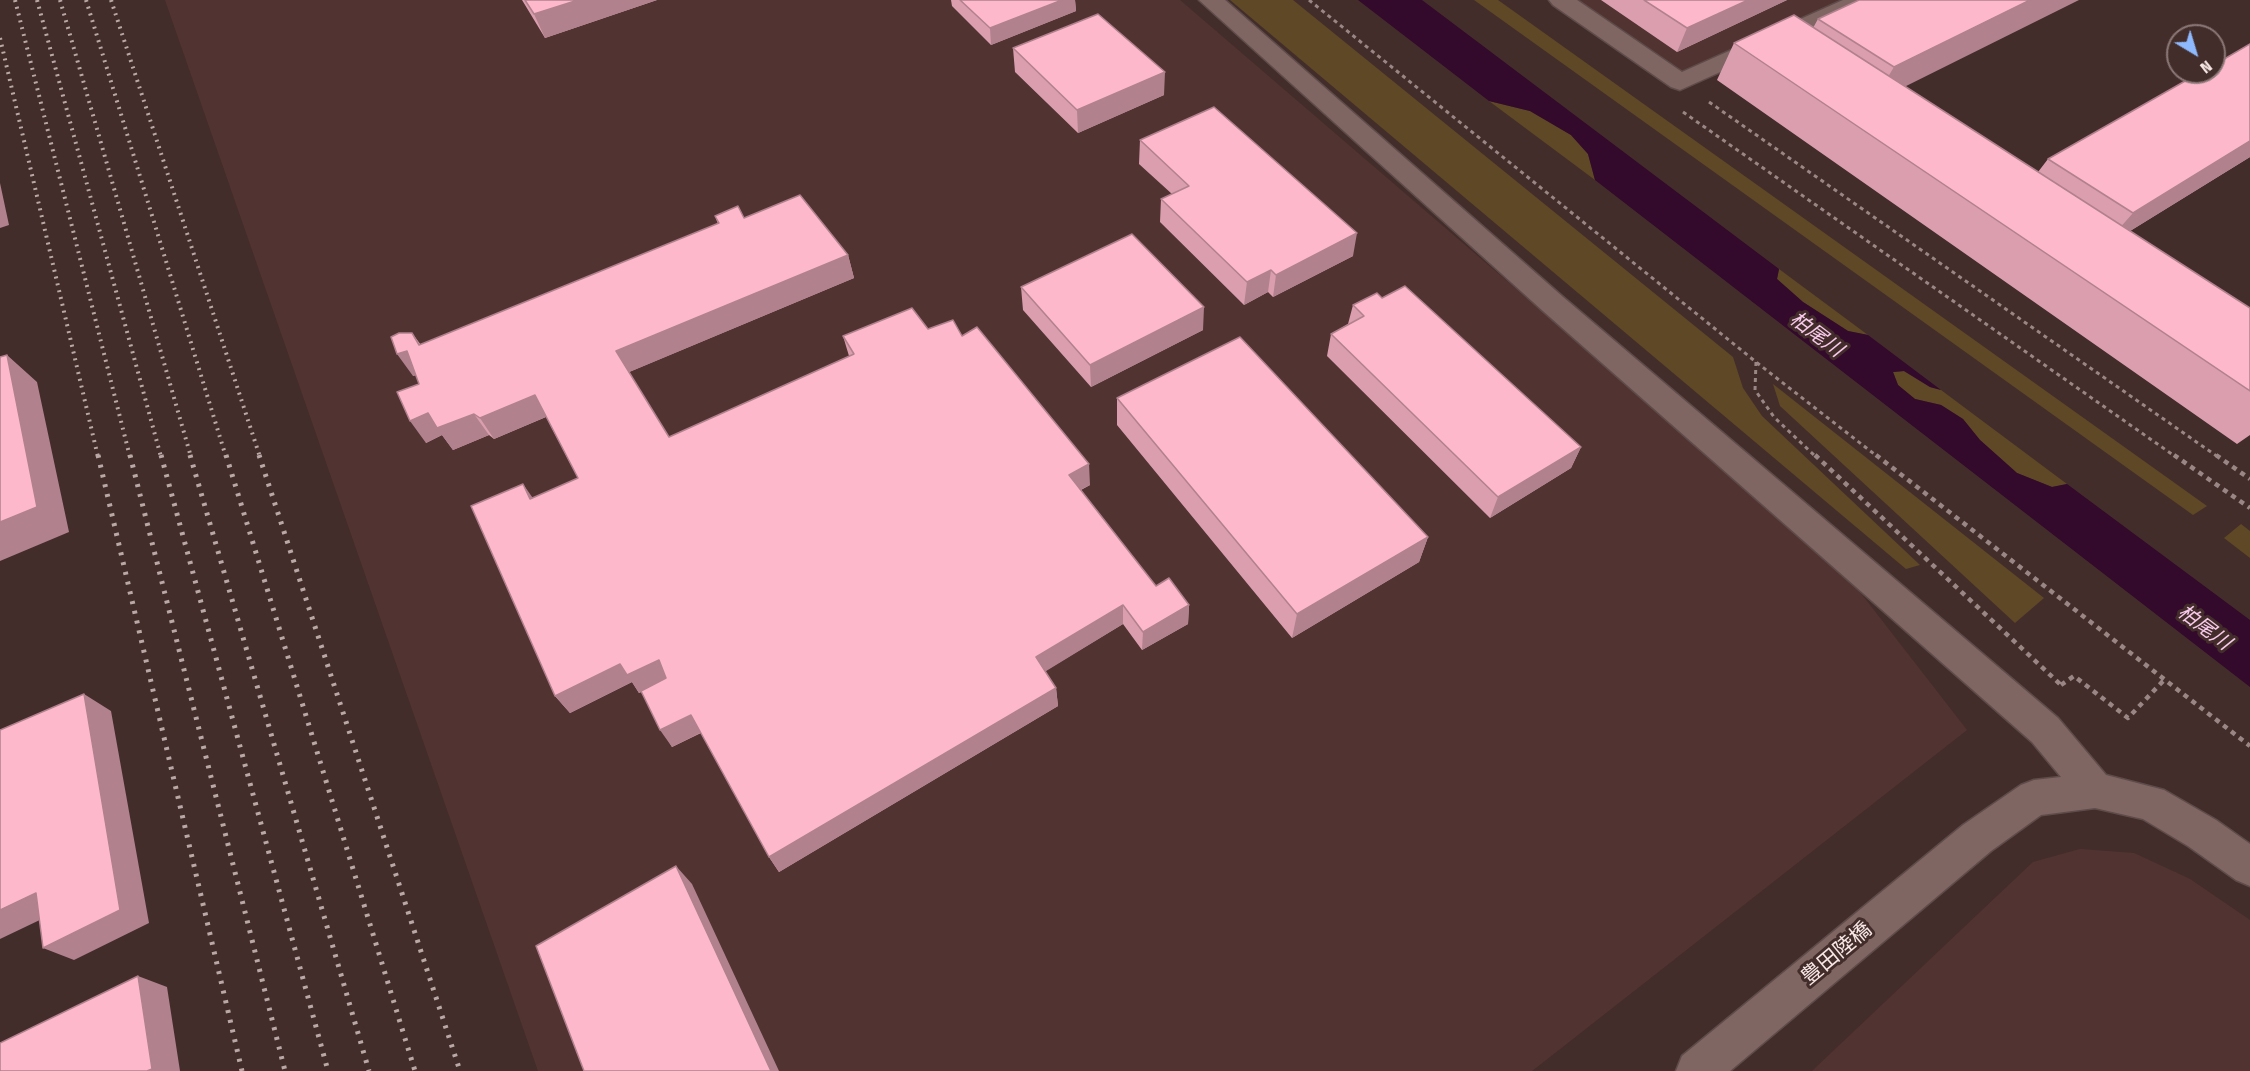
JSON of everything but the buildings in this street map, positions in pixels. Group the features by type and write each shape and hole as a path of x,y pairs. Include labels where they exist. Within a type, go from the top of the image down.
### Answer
{"street":[{"path":"1211,0 1553,304 2045,730 2095,790 2151,803 2202,832 2250,867"},
{"path":"1560,0 1680,82 1862,0"},
{"name":"豊田陸橋","path":"1697,1071 1977,838 2034,798 2095,790"}],"path":[{"path":"1310,0 1446,113 1756,362 2250,746"},
{"path":"1680,82 2250,479"},
{"path":"1678,108 2250,508"},
{"path":"1756,362 1755,390 1774,417 2061,685"},
{"path":"2058,696 2061,685 2074,676 2128,718 2165,680"}],"shaded area":[{"path":"165,0 1180,0 1842,569 1967,730 1532,1071 538,1071"},
{"path":"1230,0 1293,0 1733,357 1743,388 1762,416 1920,565 1906,569"},
{"path":"1474,0 1498,0 2207,506 2193,515"},
{"path":"1579,0 1851,0 1689,75"},
{"path":"1489,101 1530,111 1571,135 1588,154 1595,180"},
{"path":"1779,269 1868,335 1848,331 1803,302 1777,279"},
{"path":"1904,371 1930,387 1941,390 2067,484 2052,487 2017,473 1980,440 1963,419 1941,405 1915,399 1898,385 1893,372"},
{"path":"1773,384 2044,598 2015,623 1780,406"},
{"path":"2241,524 2250,531 2250,558 2224,538"},
{"path":"2080,849 2134,853 2190,879 2250,920 2250,1071 1812,1071 2033,862"}],"water":[{"name":"柏尾川","path":"1358,0 1422,0 1779,269 1777,279 1803,302 1848,331 1868,335 1941,390 1930,387 1904,371 1893,372 1898,385 1915,399 1941,405 1963,419 1980,440 2017,473 2052,487 2067,484 2250,620 2250,687 1595,180 1588,154 1571,135 1530,111 1489,101"}],"railway":[{"path":"15,0 130,457"},
{"path":"37,0 161,457"},
{"path":"60,0 191,457"},
{"path":"86,0 226,457"},
{"path":"111,0 260,457"},
{"path":"0,38 98,457"},
{"path":"98,455 242,1071"},
{"path":"130,455 285,1071"},
{"path":"161,455 328,1071"},
{"path":"190,455 369,1071"},
{"path":"226,455 415,1071"},
{"path":"259,455 460,1071"}]}
